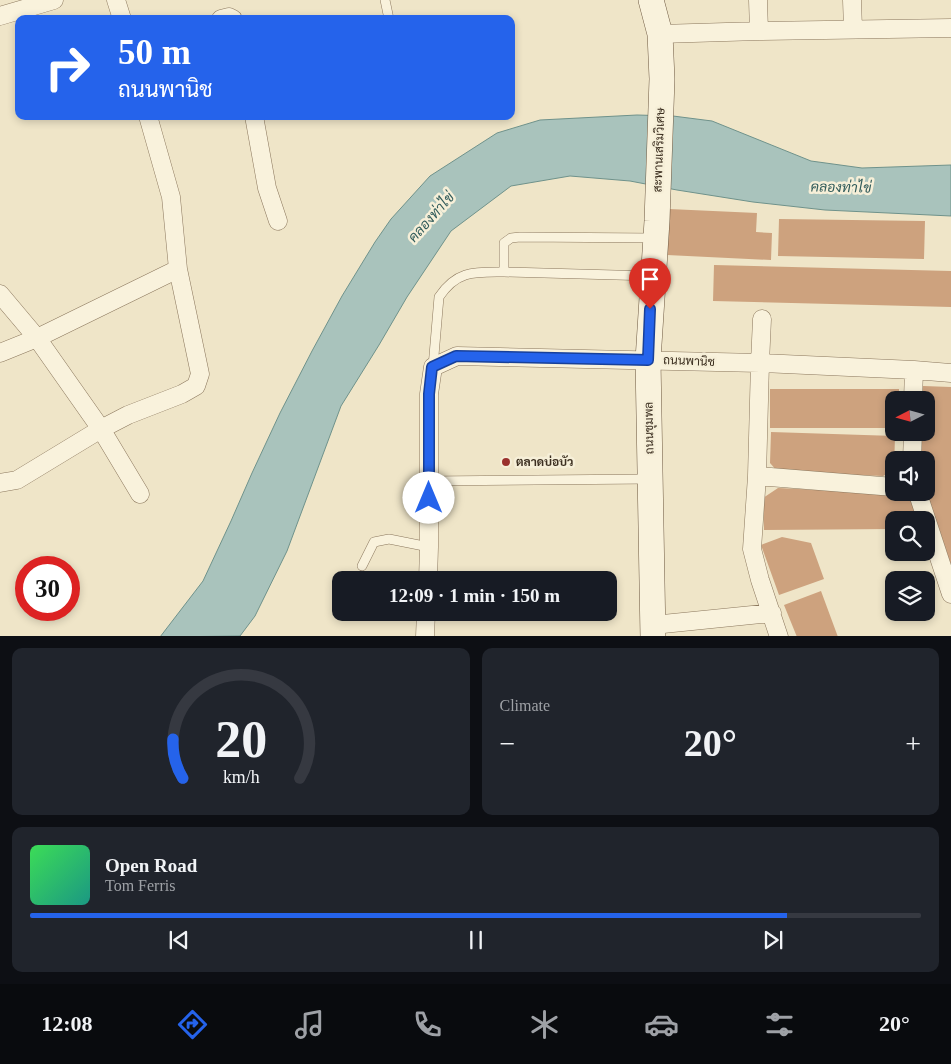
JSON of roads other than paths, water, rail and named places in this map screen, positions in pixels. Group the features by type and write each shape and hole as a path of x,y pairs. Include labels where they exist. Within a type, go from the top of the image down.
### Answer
{"main road":[{"name":"สะพานเสริมวิเศษ","path":"652,0 660,34 662,79 656,229"},
{"name":"ถนนชุมพล","path":"653,631 648,360 656,229"}],"street":[{"path":"0,16 54,0"},
{"path":"116,0 121,15"},
{"path":"758,0 759,31"},
{"path":"852,0 853,29"},
{"path":"660,34 951,28"},
{"path":"0,483 17,480 101,429 128,415 182,394 196,386 200,374 178,269 170,197 149,120"},
{"path":"255,120 267,188 278,221"},
{"path":"0,353 37,338 178,269"},
{"path":"0,294 37,338 101,429 140,494"},
{"path":"762,319 757,476 752,549 760,580 779,636"},
{"name":"ถนนพานิช","path":"432,367 456,356 760,363 951,373"},
{"path":"428,571 429,394 432,367"},
{"path":"913,391 914,370"},
{"path":"757,476 885,485"},
{"path":"920,501 951,594"},
{"path":"653,631 772,613"},
{"path":"425,636 426,621"}],"lane":[{"path":"385,0 389,15"},
{"path":"504,272 504,244 511,238 656,229"},
{"path":"432,367 438,297 455,280 472,273 504,272 652,276"},
{"path":"429,481 650,479"},
{"path":"362,566 374,542 389,539 429,547"}],"water":[{"name":"คลองท่าไข่","path":"637,115 673,116 712,121 811,161 862,168 951,165 951,216 825,210 753,202 630,181 570,176 511,186 451,231 407,297 341,406 287,551 255,616 240,636 161,636 203,581 280,413 312,351 342,296 391,219 430,176 497,133 540,120"}],"place":[{"name":"ตลาดบ่อบัว","path":"506,462"}]}
